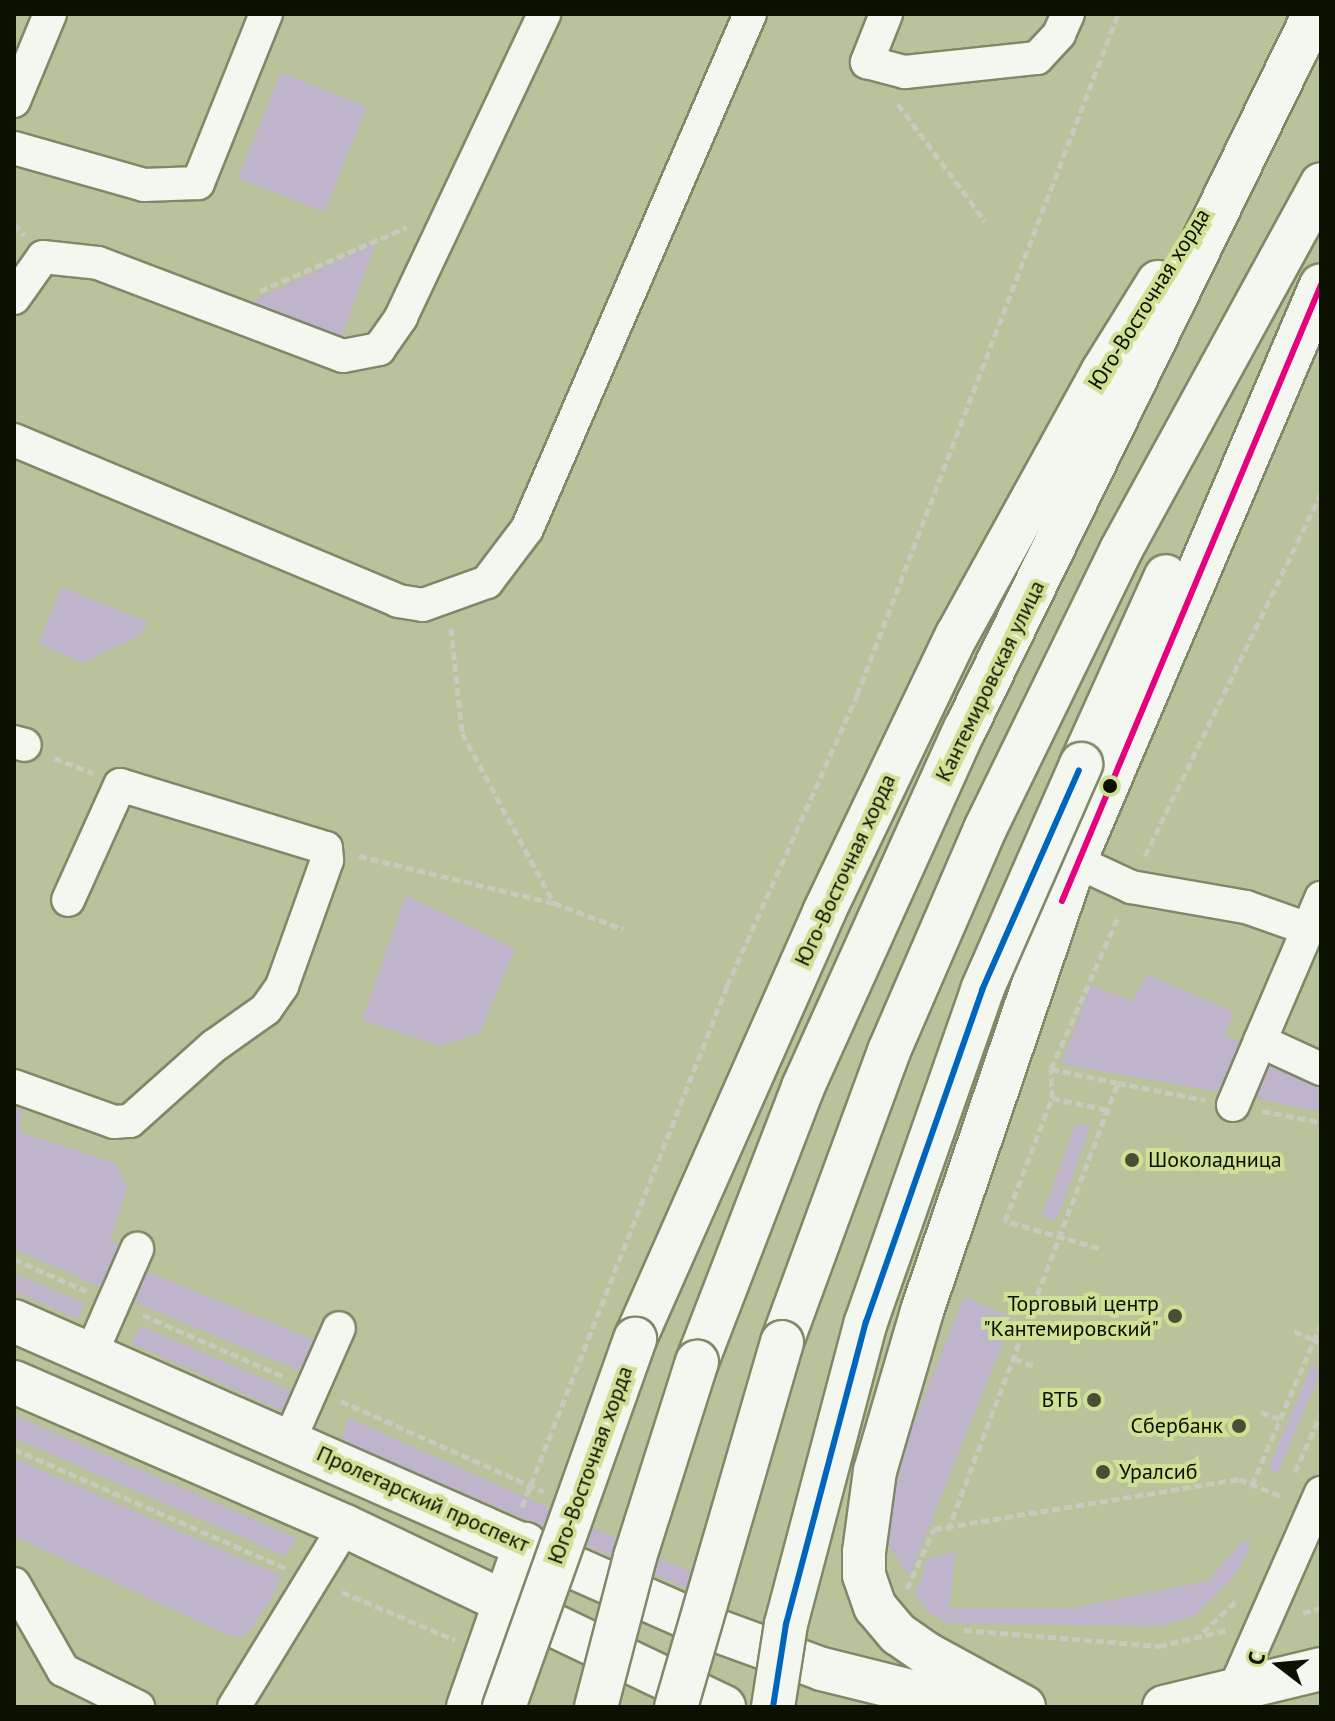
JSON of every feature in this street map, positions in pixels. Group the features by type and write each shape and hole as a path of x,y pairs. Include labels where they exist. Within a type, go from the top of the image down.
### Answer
{"main road":[{"name":"Кантемировская улица","path":"596,1707 635,1557 697,1362 803,1087 958,744 1284,81 1314,14"},
{"name":"Юго-Восточная хорда","path":"504,1707 635,1339 817,926 957,635 1102,372 1284,81"},
{"path":"676,1707 782,1342 889,1051 985,829 1121,550 1321,184"},
{"path":"773,1707 786,1624 866,1322 982,990 1226,444 1321,201"},
{"path":"1024,1707 898,1634 868,1593 864,1552 875,1471 922,1311 1075,861 1321,285"},
{"name":"Пролетарский проспект","path":"14,1321 793,1659 974,1707"},
{"path":"14,1382 345,1526 724,1707"},
{"path":"468,1707 496,1600 518,1541"},
{"path":"1164,1707 1229,1699 1321,1669"}],"street":[{"path":"14,101 50,14"},
{"path":"14,148 144,185 198,183 266,14"},
{"path":"14,298 43,257 98,263 343,356 379,349 401,317 544,14"},
{"path":"14,440 398,601 423,605 487,582 527,529 750,14"},
{"path":"886,14 867,62 905,72 1037,58 1059,34 1068,14"},
{"path":"14,1086 114,1122 130,1121 274,998 327,860 326,848 120,785 68,900"},
{"path":"1075,861 1131,887 1246,907 1308,929"},
{"path":"1233,1105 1321,898"},
{"path":"1260,1041 1321,1069"},
{"path":"91,1354 137,1249"},
{"path":"290,1439 339,1328"},
{"path":"1229,1699 1321,1493"},
{"path":"234,1707 345,1526"},
{"path":"14,1584 63,1670 138,1707"}],"path":[{"path":"518,1541 530,1485 727,986 857,695 1118,14"},
{"path":"901,107 985,221"},
{"path":"222,309 402,225 438,240"},
{"path":"1192,753 1267,612 1321,494"},
{"path":"454,637 462,733 554,903"},
{"path":"31,748 100,775"},
{"path":"326,848 554,903 623,929"},
{"path":"1099,1248 1060,1240 1005,1221 1052,1098 1051,1069 1321,1122"},
{"path":"947,1531 1118,1083"},
{"path":"1052,1098 1108,1110"},
{"path":"14,1259 559,1498"},
{"path":"1252,1485 1321,1324"},
{"path":"1294,1331 1321,1343"},
{"path":"1014,1359 1034,1366"},
{"path":"1261,1412 1280,1419"},
{"path":"14,1449 470,1646 496,1600"},
{"path":"896,1595 912,1586 934,1529 947,1531 1239,1479 1283,1497"},
{"path":"954,1629 1159,1646 1202,1633 1261,1626 1321,1608"}],"shaded area":[{"path":"281,72 367,107 324,212 238,178"},
{"path":"376,243 342,336 250,302"},
{"path":"62,587 148,622 140,635 83,663 38,643"},
{"path":"406,895 515,949 480,1033 441,1046 362,1020"},
{"path":"1147,974 1234,1012 1224,1036 1252,1047 1227,1093 1061,1064 1091,985 1133,1001"},
{"path":"1271,1055 1321,1078 1321,1112 1243,1095"},
{"path":"14,1108 22,1110 20,1132 115,1163 128,1186 110,1240 119,1245 100,1287 14,1249"},
{"path":"1076,1122 1090,1128 1056,1221 1042,1216"},
{"path":"147,1272 320,1342 304,1373 135,1302"},
{"path":"14,1273 84,1303 78,1319 14,1291"},
{"path":"964,1297 1013,1318 909,1577 888,1544 890,1481"},
{"path":"141,1326 297,1393 287,1413 131,1343"},
{"path":"1312,1364 1321,1372 1278,1473 1268,1469"},
{"path":"14,1415 297,1538 285,1556 14,1438"},
{"path":"349,1418 738,1593 729,1597 695,1592 341,1440"},
{"path":"14,1458 281,1576 276,1590 253,1627 242,1636 228,1635 14,1536"},
{"path":"1242,1541 1251,1545 1238,1571 1195,1616 1161,1626 948,1623 927,1611 915,1595 927,1559 956,1551 949,1608 1072,1608 1207,1581"}],"transit line":[{"path":"1062,901 1321,285"},
{"path":"773,1707 786,1624 866,1322 982,990 1079,770"}],"place":[{"name":"Шоколадница","path":"1132,1160"},
{"name":"Торговый центр \"Кантемировский\"","path":"1175,1316"},
{"name":"ВТБ","path":"1094,1400"},
{"name":"Сбербанк","path":"1239,1426"},
{"name":"Уралсиб","path":"1103,1472"}]}
